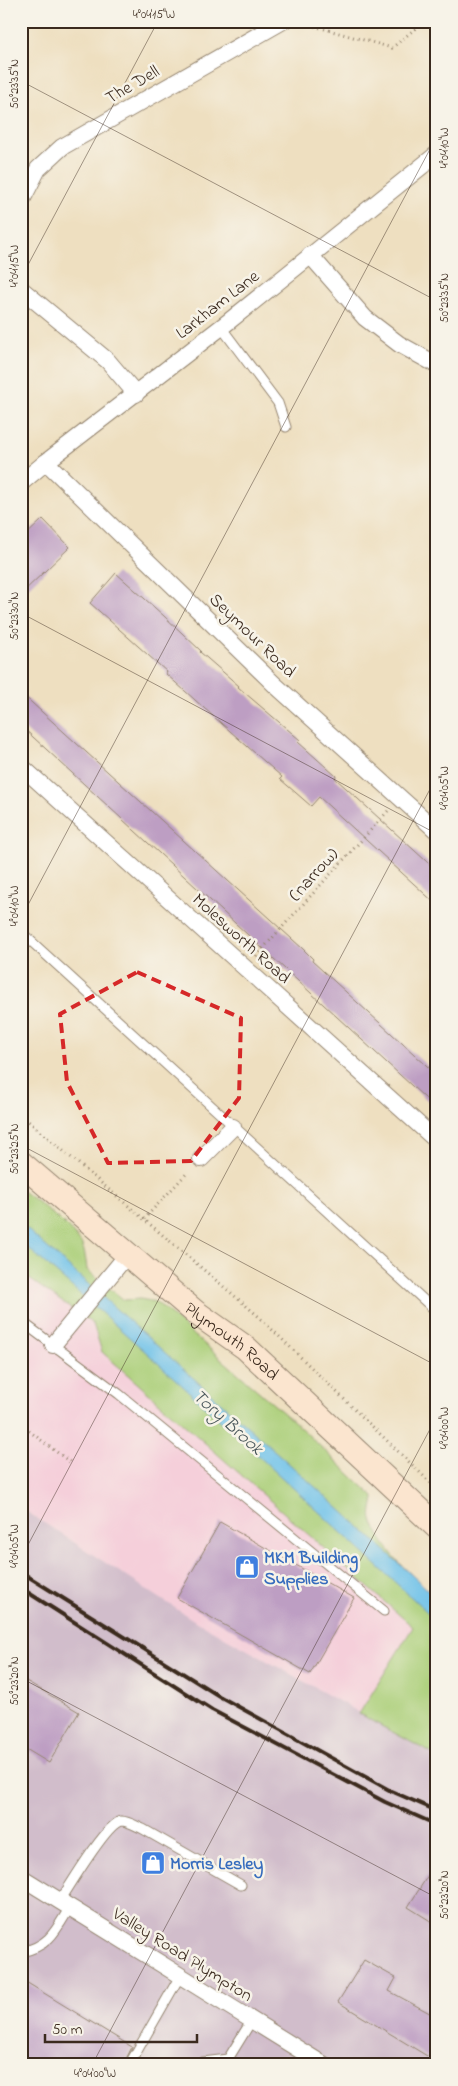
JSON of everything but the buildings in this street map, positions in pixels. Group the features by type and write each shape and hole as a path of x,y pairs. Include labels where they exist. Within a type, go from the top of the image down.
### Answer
{"main road":[{"name":"Plymouth Road","path":"21,1163 195,1312 246,1348 437,1527"}],"street":[{"name":"The Dell","path":"21,202 38,169 62,147 283,21"},
{"name":"Larkham Lane","path":"21,483 221,327 437,154"},
{"path":"310,255 365,318 399,344 437,364"},
{"path":"21,289 108,361 136,394"},
{"name":"Seymour Road","path":"46,462 274,684 437,831"},
{"name":"Molesworth Road","path":"21,766 437,1141"},
{"path":"201,1159 233,1127"},
{"path":"53,1345 127,1255"},
{"name":"Valley Road Plympton","path":"21,1877 324,2065"}],"lane":[{"path":"221,327 278,403 286,427"},
{"path":"21,932 437,1312"},
{"path":"21,1321 119,1394 384,1611"},
{"path":"21,1952 35,1949 50,1938 65,1904 104,1836 120,1821 128,1822 241,1885"},
{"path":"128,2065 180,1976"},
{"path":"202,2065 204,2062 228,2058 252,2020"}],"path":[{"path":"298,21 392,48 424,21"},
{"name":"(narrow)","path":"246,968 400,798"},
{"path":"21,1115 257,1315 437,1489"},
{"path":"144,1219 201,1159"},
{"path":"21,1425 70,1462"}],"highlighted area":[{"path":"137,972 241,1018 239,1098 191,1161 108,1163 67,1082 60,1014"}],"shaded area":[{"path":"21,1273 94,1324 102,1352 413,1627 359,1714 191,1619 21,1508"},
{"path":"21,1508 192,1619 437,1756 437,2065 21,2065"}],"green space":[{"path":"21,1190 76,1236 83,1249 87,1270 124,1300 140,1299 156,1302 302,1429 374,1497 371,1514 377,1532 400,1563 437,1598 437,1756 359,1714 413,1627 102,1352 93,1324 21,1273"}],"water":[{"name":"Tory Brook","path":"21,1224 437,1598 437,1621 147,1353 21,1242"}],"railway":[{"path":"21,1572 219,1696 391,1791 437,1811"},
{"path":"21,1588 212,1710 385,1802 437,1825"}],"place":[{"name":"MKM Building Supplies","path":"247,1567"},
{"name":"Morris Lesley","path":"153,1863"}]}
